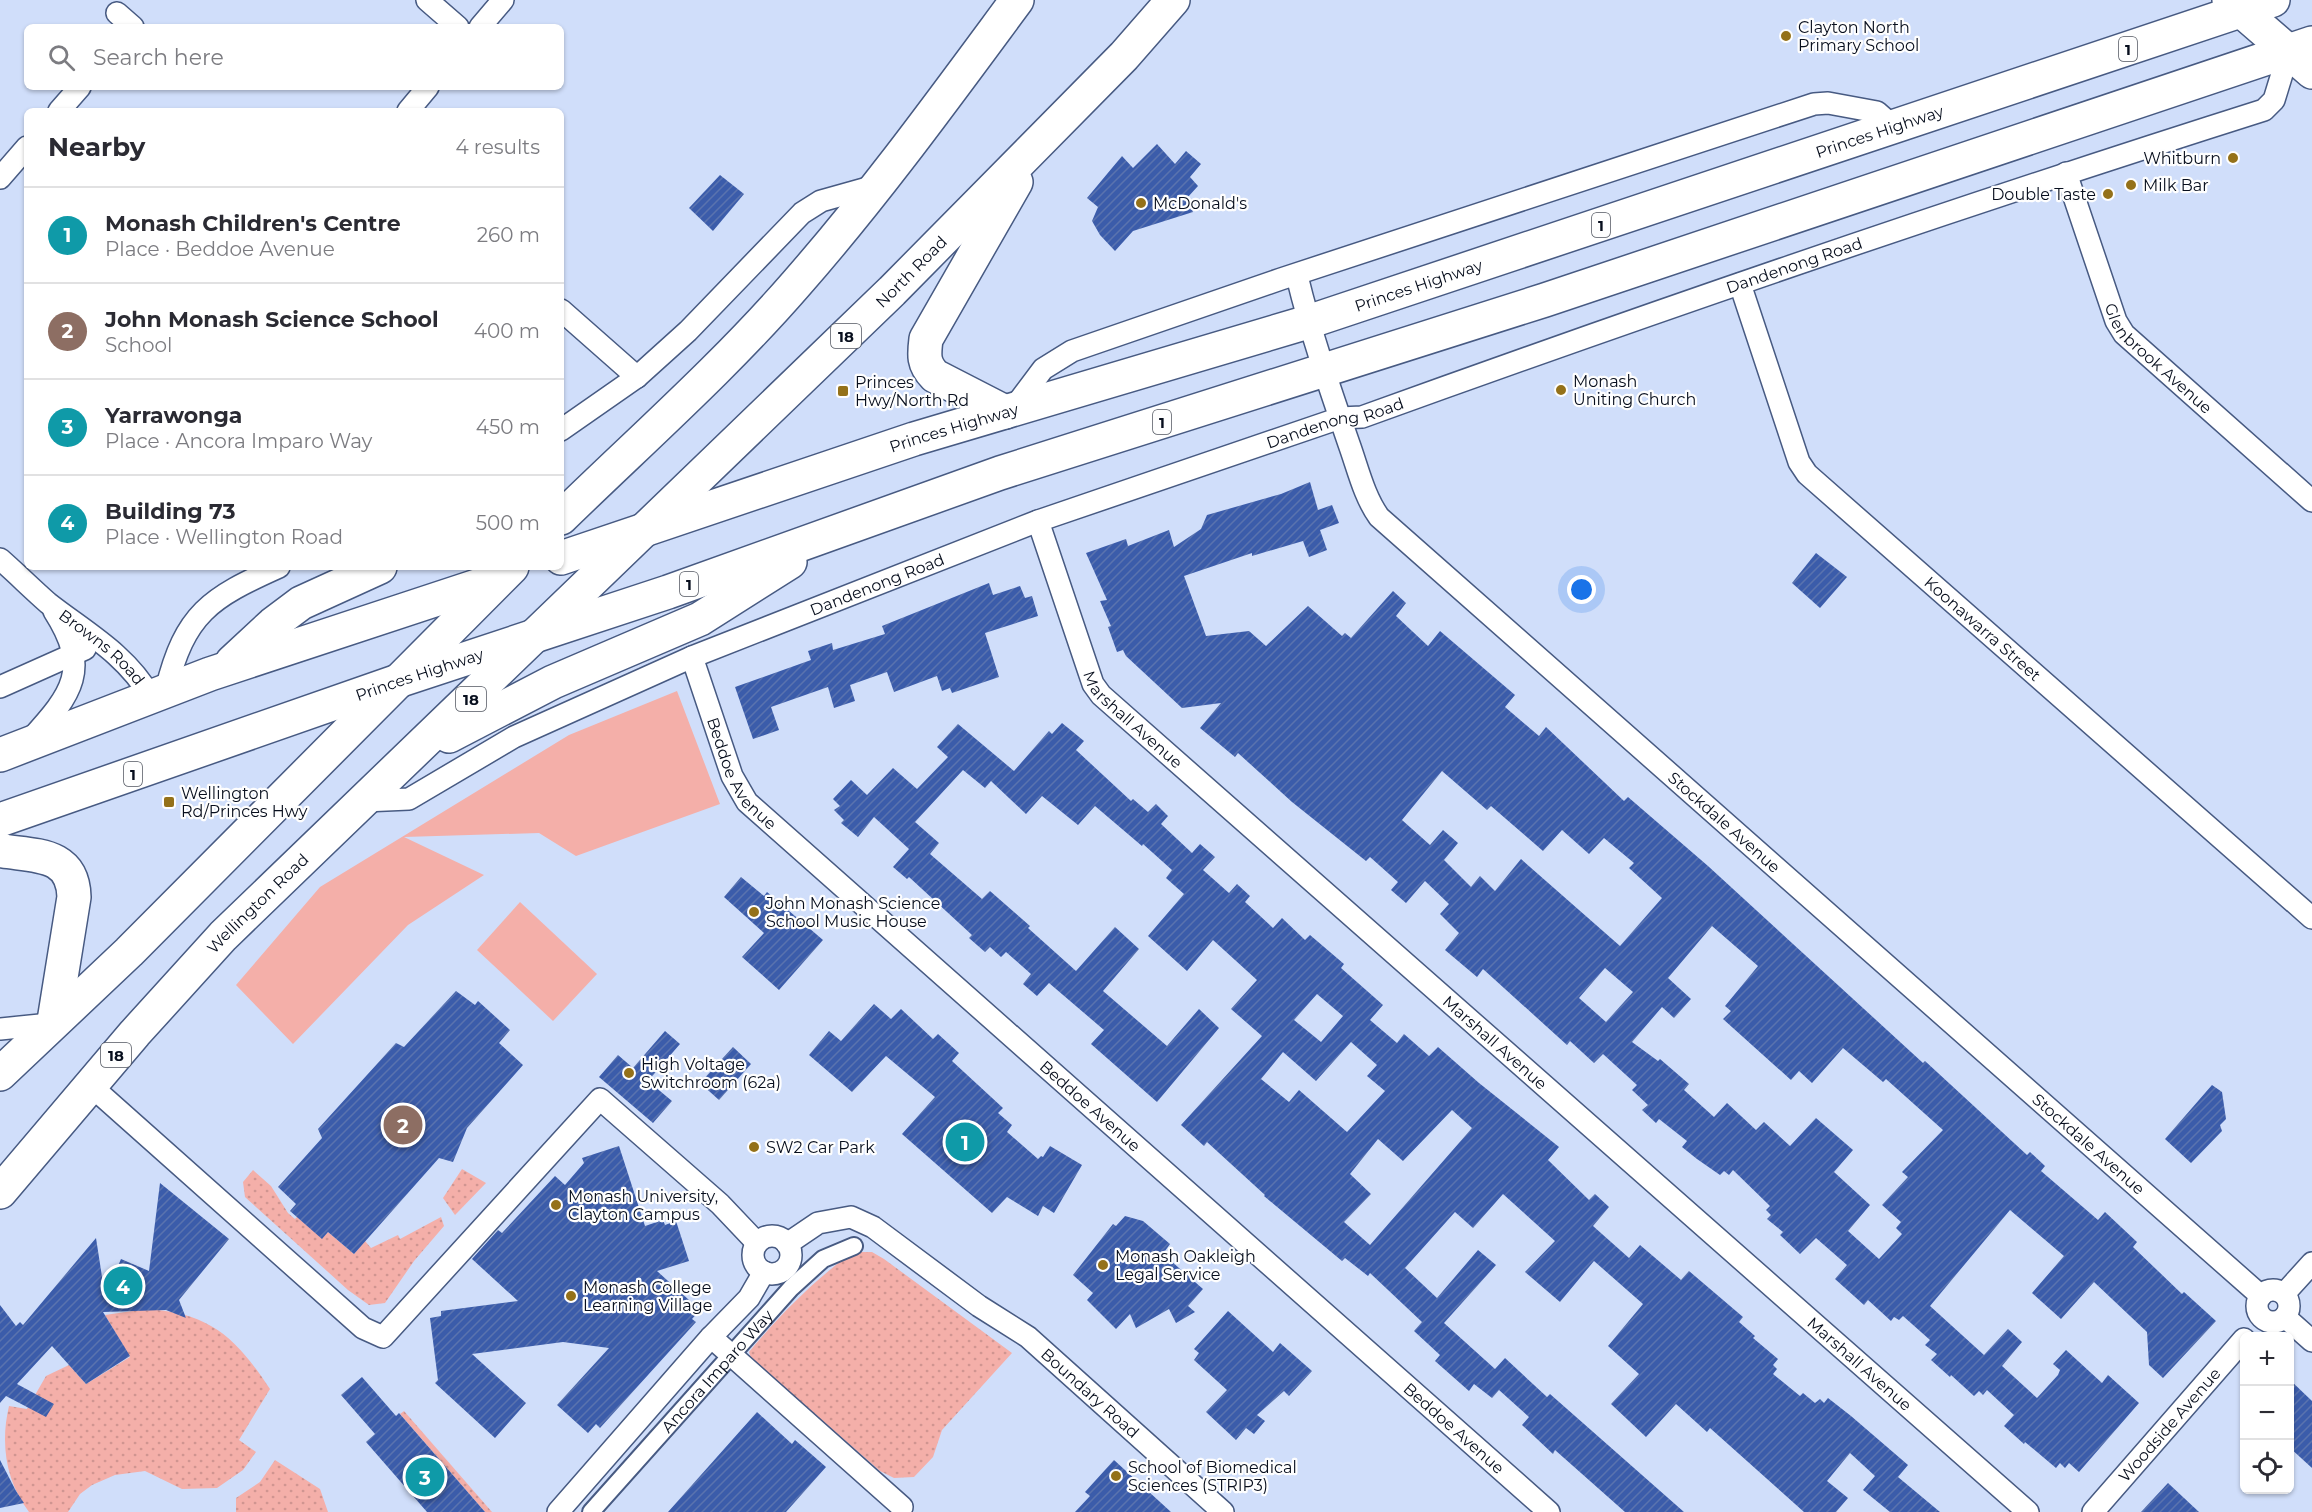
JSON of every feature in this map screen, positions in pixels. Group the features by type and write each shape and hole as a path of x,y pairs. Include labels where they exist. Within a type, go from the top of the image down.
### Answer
{"main road":[{"path":"566,511 758,325 829,245 878,185 1017,0"},
{"name":"Princes Highway","path":"564,557 914,439 1308,322 1894,127 2238,3 2273,0"},
{"name":"North Road","path":"537,635 892,291 1124,56 1163,3"},
{"path":"2238,3 2304,56"},
{"name":"1","path":"839,530 916,501 1050,456 1325,372 2304,56"},
{"path":"1009,411 935,376 927,368 923,358 926,339 1040,141"},
{"path":"405,762 506,704 700,619 839,530"},
{"name":"Princes Highway","path":"0,820 839,530"},
{"path":"224,669 273,624 301,603 373,570"},
{"path":"13,750 224,669 506,572"},
{"path":"0,1074 129,952 506,572"},
{"name":"Wellington Road","path":"0,1192 90,1084 224,936 537,635"},
{"path":"0,849 55,861 67,870 72,880 74,897 52,1023"}],"street":[{"path":"428,0 455,24"},
{"path":"483,24 503,0"},
{"name":"Dandenong Road","path":"364,801 405,800 418,795 514,737 692,657 1038,521 1340,418 1362,417 1740,284 2066,173 2264,110 2274,100 2304,56"},
{"path":"62,108 77,90"},
{"path":"410,108 426,90"},
{"path":"1009,411 1038,374 1067,353 1281,279 1298,276 1814,104 1828,103 1877,112 1894,127"},
{"path":"0,178 24,150"},
{"name":"Glenbrook Avenue","path":"2066,173 2109,299 2124,334 2312,501"},
{"path":"564,428 637,378 697,323 802,213 821,201 878,185"},
{"name":"Stockdale Avenue","path":"1298,276 1308,322 1340,418 1369,500 1379,517 2261,1296"},
{"name":"Koonawarra Street","path":"1740,284 1799,462 1807,474 2312,918"},
{"path":"564,313 637,378"},
{"name":"Marshall Avenue","path":"1038,521 1093,684 1101,695 2028,1512"},
{"name":"Browns Road","path":"0,559 48,602 115,653 158,693"},
{"path":"158,693 174,657 201,612 227,591 272,570"},
{"name":"Browns Road","path":"13,750 67,693 74,669 74,652 70,639 48,602"},
{"path":"0,687 74,652 100,647 115,653"},
{"name":"Beddoe Avenue","path":"692,657 732,776 747,802 1549,1512"},
{"path":"0,1029 52,1023"},
{"path":"90,1084 363,1328 383,1337 600,1099 720,1204 757,1243"},
{"name":"Boundary Road","path":"787,1244 819,1223 851,1217 873,1227 979,1305 1028,1337 1223,1512"},
{"path":"771,1236 778,1237 787,1244 791,1254 787,1267 775,1274 764,1272 755,1264 753,1257 757,1243 771,1236"},
{"name":"Ancora Imparo Way","path":"591,1512 791,1288 824,1259 854,1245"},
{"path":"2284,1294 2312,1263"},
{"name":"Ancora Imparo Way","path":"558,1512 711,1337 749,1298 764,1272"},
{"path":"2270,1291 2284,1294 2289,1303 2285,1317 2277,1322 2262,1318 2258,1310 2261,1296 2270,1291"},
{"path":"2285,1317 2312,1341"},
{"name":"Woodside Avenue","path":"2251,1332 2262,1318"},
{"path":"711,1337 902,1507"},
{"name":"Woodside Avenue","path":"2093,1512 2240,1345"}],"shaded area":[{"path":"677,691 720,804 576,856 539,833 404,837 484,875 408,925 293,1044 236,985 320,887 569,735"},
{"path":"520,902 597,974 553,1021 477,950"},
{"path":"462,1169 486,1183 455,1215 443,1198"},
{"path":"253,1170 271,1186 288,1213 295,1219 297,1217 322,1238 328,1232 354,1254 365,1241 371,1248 398,1235 400,1239 441,1217 444,1226 414,1261 385,1303 369,1305 348,1290 245,1197 243,1182"},
{"path":"853,1252 872,1252 884,1259 1012,1353 942,1430 933,1457 914,1477 894,1478 880,1471 751,1358 749,1352 798,1299"},
{"path":"146,1309 169,1311 188,1316 220,1331 233,1342 258,1371 270,1389 239,1440 256,1452 243,1470 217,1488 182,1489 145,1471 115,1475 92,1485 80,1494 68,1512 29,1512 15,1488 7,1462 5,1434 9,1406 27,1409 46,1376 69,1365 86,1384 130,1357 105,1315"},
{"path":"404,1411 492,1512 485,1512 400,1414"},
{"path":"275,1460 320,1489 328,1512 236,1512 236,1498 260,1482"}],"building":[{"path":"1157,144 1175,164 1186,151 1201,164 1190,177 1198,186 1188,197 1193,212 1133,231 1115,251 1100,235 1092,221 1098,207 1087,198 1122,156 1133,168"},
{"path":"720,175 744,194 713,231 689,208"},
{"path":"1310,482 1318,510 1332,505 1339,523 1320,530 1327,550 1309,557 1303,541 1252,556 1252,553 1184,576 1206,636 1249,631 1266,646 1308,606 1342,636 1345,633 1351,638 1393,591 1406,603 1396,616 1428,646 1440,631 1515,695 1505,707 1539,736 1546,727 1624,801 1628,797 1708,866 1923,1063 1925,1061 2027,1155 2030,1152 2045,1166 2041,1171 2098,1220 2105,1212 2137,1242 2133,1247 2182,1294 2184,1292 2216,1321 2163,1378 2149,1365 2147,1332 2094,1282 2061,1319 2032,1293 2064,1256 2010,1210 1930,1306 1984,1355 2008,1329 2022,1342 2002,1366 2037,1398 2058,1375 2060,1370 2053,1364 2066,1350 2102,1383 2108,1375 2139,1403 2079,1472 2069,1463 2065,1468 2060,1463 2056,1468 2025,1442 2024,1444 2004,1426 2014,1415 1987,1390 1983,1395 1979,1391 1974,1396 1951,1375 1950,1377 1931,1360 1937,1354 1925,1345 1930,1340 1903,1316 1899,1320 1894,1317 1891,1321 1868,1300 1864,1305 1835,1279 1847,1265 1816,1238 1800,1254 1780,1235 1783,1232 1767,1219 1771,1215 1766,1210 1770,1206 1733,1170 1729,1175 1724,1171 1720,1175 1682,1147 1687,1141 1659,1119 1656,1123 1642,1110 1648,1105 1632,1090 1637,1085 1603,1054 1594,1063 1570,1041 1567,1045 1483,969 1477,977 1445,950 1459,933 1440,914 1449,904 1425,881 1406,903 1391,890 1398,882 1370,857 1366,861 1292,802 1238,753 1235,757 1200,728 1221,703 1182,708 1126,656 1123,650 1117,652 1108,627 1111,626 1100,601 1107,600 1086,553 1126,539 1128,546 1169,530 1174,547 1201,529 1207,515 1281,494","holes":["1442,771 1487,810 1491,806 1543,851 1562,830 1589,854 1604,838 1634,863 1629,868 1662,898 1620,946 1521,859 1495,891 1480,876 1471,887 1444,860 1458,843 1443,830 1430,845 1402,820","1712,926 1758,966 1725,1006 1731,1011 1723,1019 1791,1080 1799,1071 1812,1083 1843,1048 1883,1082 1886,1079 1943,1130 1902,1172 1908,1177 1882,1205 1901,1222 1896,1228 1902,1234 1879,1259 1848,1231 1870,1205 1834,1172 1853,1150 1816,1118 1790,1146 1764,1122 1756,1130 1727,1103 1714,1117 1684,1090 1689,1084 1660,1059 1658,1061 1632,1042 1662,1007 1674,1018 1691,999 1668,978","1605,968 1633,992 1606,1022 1579,998"]},
{"path":"1816,553 1847,577 1820,608 1792,583"},
{"path":"989,583 993,595 1020,586 1025,598 1032,596 1038,616 985,633 999,677 952,693 950,688 942,691 937,676 894,692 887,672 850,685 855,701 834,708 828,687 771,707 779,730 753,739 735,687 811,660 808,651 832,643 833,650 885,634 882,626"},
{"path":"1062,723 1084,741 1076,750 1131,801 1133,799 1148,812 1156,804 1168,816 1161,824 1192,853 1200,844 1215,857 1203,870 1229,893 1237,884 1250,896 1245,902 1273,928 1282,918 1305,940 1310,935 1344,964 1341,968 1383,1005 1370,1020 1397,1043 1404,1034 1429,1056 1438,1047 1559,1147 1548,1160 1589,1200 1595,1194 1609,1207 1593,1226 1629,1258 1640,1245 1681,1280 1689,1271 1743,1317 1739,1322 1755,1336 1753,1338 1778,1359 1773,1365 1777,1369 1773,1374 1800,1396 1803,1393 1815,1403 1820,1399 1824,1403 1828,1398 1851,1416 1908,1465 1898,1477 1940,1512 1890,1512 1863,1490 1875,1476 1850,1453 1827,1481 1848,1498 1836,1512 1804,1512 1710,1428 1707,1432 1676,1404 1646,1437 1611,1404 1639,1374 1608,1346 1643,1304 1594,1261 1560,1302 1525,1272 1555,1241 1503,1194 1473,1228 1455,1212 1405,1268 1437,1298 1478,1250 1496,1265 1444,1323 1495,1369 1505,1358 1547,1397 1550,1394 1684,1512 1625,1512 1555,1450 1553,1454 1522,1425 1529,1417 1499,1390 1492,1398 1474,1384 1469,1391 1435,1361 1440,1355 1414,1331 1422,1322 1370,1273 1368,1276 1345,1258 1342,1261 1264,1196 1207,1142 1204,1146 1181,1125 1262,1036 1231,1009 1257,980 1213,940 1187,971 1148,936 1184,894 1166,878 1172,870 1143,844 1142,846 1095,806 1078,825 1042,796 1026,814 991,781 985,788 963,770 915,822 939,843 930,854 982,899 990,891 1076,971 1115,927 1139,949 1103,991 1167,1046 1199,1009 1219,1028 1157,1102 1091,1044 1104,1030 1049,983 1037,996 1023,984 1031,974 1006,952 1001,957 990,947 985,952 969,938 972,935 909,877 907,879 893,867 909,849 874,817 858,837 841,823 844,820 834,810 840,806 833,799 851,780 867,795 893,768 917,789 948,757 937,747 958,724 1014,771 1049,731 1052,734","holes":["1317,994 1343,1016 1321,1042 1294,1020","1351,1042 1377,1065 1367,1076 1385,1091 1347,1132 1299,1090 1289,1102 1261,1079 1283,1052 1316,1081","1452,1110 1472,1128 1370,1245 1344,1222 1371,1194 1350,1174 1378,1139 1403,1161"]},
{"path":"741,877 764,896 767,892 823,940 779,990 742,957 764,933 724,897"},
{"path":"456,991 475,1005 478,1001 510,1030 499,1043 523,1065 467,1128 453,1162 439,1158 354,1254 328,1232 322,1239 290,1211 296,1204 278,1187 322,1138 318,1129 396,1043 404,1047"},
{"path":"874,1004 891,1019 901,1009 933,1039 938,1034 959,1053 952,1061 1003,1108 998,1113 1012,1125 1007,1132 1038,1159 1043,1157 1050,1146 1082,1165 1054,1213 1043,1206 1038,1216 1007,1197 992,1213 902,1134 935,1097 886,1056 852,1092 809,1055 829,1031 841,1041"},
{"name":"High Voltage Switchroom (62a)","path":"665,1031 680,1044 648,1081 672,1101 653,1123 599,1077 618,1055 633,1068"},
{"path":"733,1047 751,1064 719,1100 700,1083"},
{"path":"2212,1085 2222,1092 2226,1119 2220,1125 2222,1131 2191,1163 2165,1139"},
{"name":"Monash College Learning Village","path":"619,1146 645,1226 663,1220 665,1225 676,1221 689,1261 657,1271 700,1310 692,1319 696,1322 600,1428 596,1424 588,1433 557,1405 609,1348 563,1342 472,1354 526,1403 495,1438 435,1383 438,1380 430,1318 441,1316 441,1311 518,1301 472,1259 498,1230 502,1233 555,1176 565,1185 584,1163 582,1158"},
{"path":"160,1183 229,1239 179,1300 186,1318 166,1310 103,1312 130,1356 86,1384 52,1346 17,1384 54,1404 46,1417 6,1396 0,1403 0,1305 16,1326 20,1322 23,1325 96,1238 105,1296 121,1259 149,1271"},
{"path":"1125,1216 1143,1221 1170,1244 1165,1251 1173,1258 1171,1261 1203,1289 1188,1306 1195,1312 1176,1323 1169,1309 1136,1328 1130,1314 1116,1329 1087,1300 1093,1293 1073,1275 1113,1224 1116,1226"},
{"path":"1228,1311 1273,1352 1280,1343 1312,1371 1289,1396 1284,1391 1257,1415 1265,1421 1254,1434 1246,1428 1236,1440 1206,1412 1227,1390 1194,1360 1199,1353 1194,1349"},
{"path":"362,1377 396,1416 399,1413 485,1512 427,1512 366,1442 375,1434 341,1395"},
{"path":"2294,1384 2312,1401 2312,1468 2294,1452"},
{"path":"757,1412 792,1444 795,1440 826,1467 786,1512 668,1512"},
{"path":"0,1460 16,1491 24,1503 0,1508"},
{"name":"School of Biomedical Sciences (STRIP3)","path":"1114,1460 1171,1512 1075,1512 1090,1496 1085,1492"},
{"path":"2168,1483 2199,1512 2141,1512"}],"place":[{"name":"Clayton North Primary School","path":"1786,36"},
{"name":"Whitburn","path":"2233,158"},
{"name":"Milk Bar","path":"2131,185"},
{"name":"Double Taste","path":"2108,194"},
{"name":"McDonald's","path":"1141,203"},
{"name":"Monash Uniting Church","path":"1561,390"},
{"name":"Princes Hwy/North Rd","path":"843,391"},
{"name":"Wellington Rd/Princes Hwy","path":"169,802"},
{"name":"John Monash Science School Music House","path":"754,912"},
{"name":"High Voltage Switchroom (62a)","path":"629,1073"},
{"name":"John Monash Science School","path":"403,1125"},
{"name":"Monash Children's Centre","path":"965,1142"},
{"name":"SW2 Car Park","path":"754,1147"},
{"name":"Monash University, Clayton Campus","path":"556,1205"},
{"name":"Monash Oakleigh Legal Service","path":"1103,1265"},
{"name":"Building 73","path":"123,1286"},
{"name":"Monash College Learning Village","path":"571,1296"},
{"name":"School of Biomedical Sciences (STRIP3)","path":"1116,1476"},
{"name":"Yarrawonga","path":"425,1477"}]}
